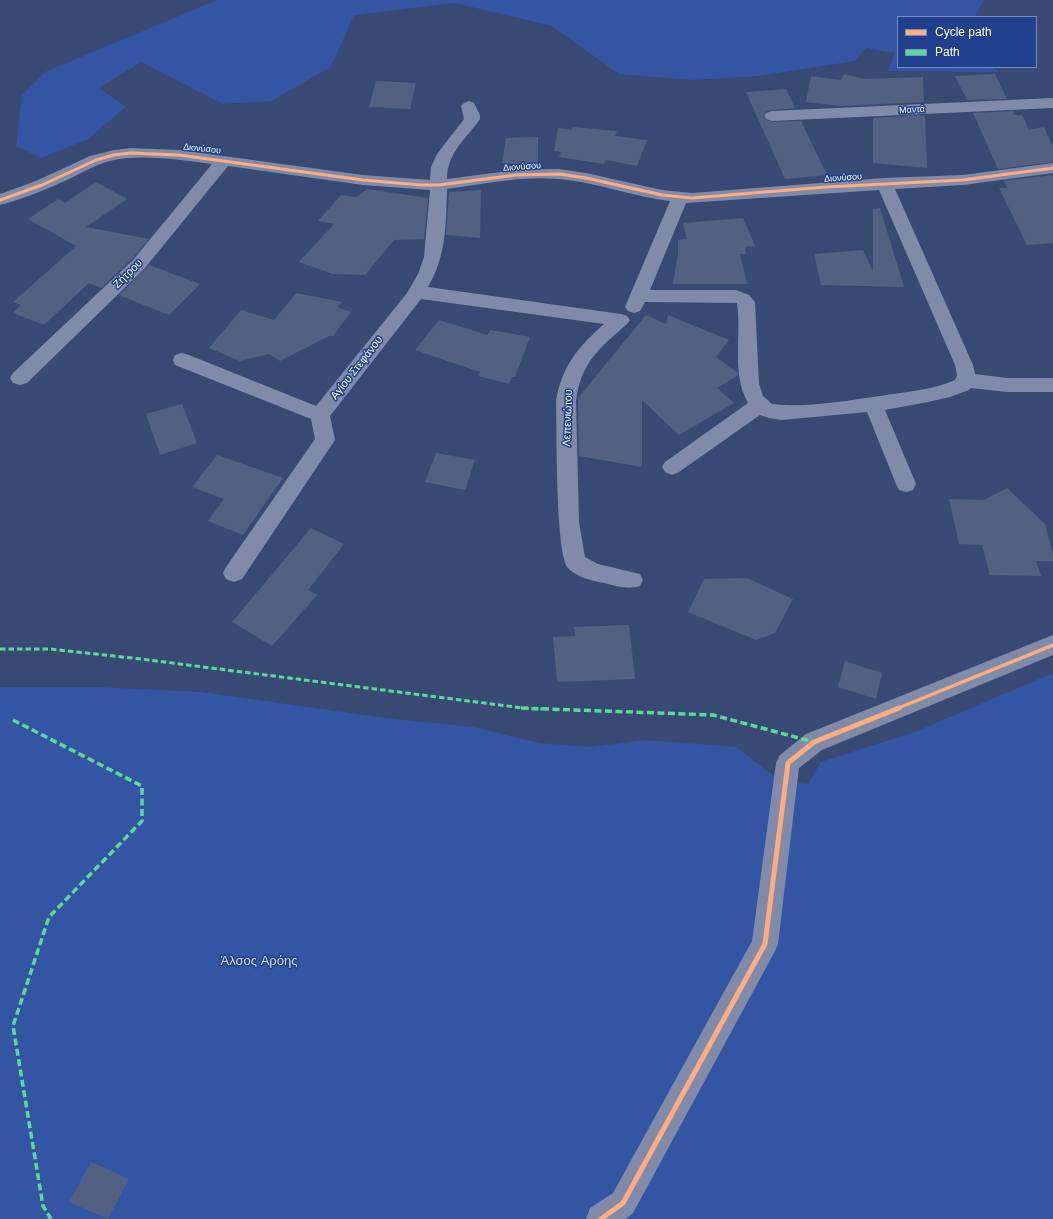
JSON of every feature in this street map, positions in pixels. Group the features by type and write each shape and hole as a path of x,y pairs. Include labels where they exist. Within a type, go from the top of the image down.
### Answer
{"street":[{"name":"Μαντά","path":"772,116 1053,103"},
{"name":"Αγίου Στεφάνου","path":"320,415 416,292 427,274 433,257 440,167 442,159 472,119 469,106"},
{"name":"Διονύσου","path":"0,200 42,185 96,160 122,153 157,153 224,160 406,184 439,185 516,175 560,174 680,198 721,196 803,188 969,179 1053,168"},
{"name":"Ζήτρου","path":"20,378 139,264 224,160"},
{"path":"639,296 736,296 743,299 746,302 749,379 751,391 760,405 771,412 873,404 935,394 957,388 963,384 965,380 966,376 964,365 884,183"},
{"path":"416,292 621,320 634,307 680,198"},
{"name":"Λεπενιώτου","path":"621,320 590,347 577,362 567,390 567,474 569,522 574,561 583,567 601,573 632,580"},
{"path":"182,360 320,415 325,440 234,573"},
{"path":"965,380 1007,385 1053,385"},
{"path":"873,404 906,484"},
{"path":"672,467 760,405"},
{"path":"601,1219 623,1203 765,944 788,763 814,742 1053,645"}],"green space":[{"path":"217,0 984,0 975,16 897,16 897,68 995,68 998,72 888,71 895,53 866,48 855,61 757,76 695,80 619,74 552,26 455,3 354,15 331,67 271,101 223,104 141,62 99,88 126,107 88,139 41,158 16,146 22,95 45,72"},
{"name":"Άλσος Αρόης","path":"1053,673 1053,1219 0,1219 0,687 97,687 201,692 385,718 473,727 539,743 590,747 646,740 736,747 780,781 808,784 821,762 915,732"}],"building":[{"path":"844,74 864,79 923,77 924,102 839,106 806,102 811,76 841,80"},
{"path":"995,74 1007,99 967,100 955,76"},
{"path":"376,81 416,83 410,109 369,107"},
{"path":"786,89 795,108 772,110 765,112 763,117 772,122 801,121 827,175 785,179 746,92"},
{"path":"1013,111 1014,115 1022,115 1029,130 1044,127 1053,147 1053,162 998,169 973,113"},
{"path":"925,115 927,168 873,163 873,118"},
{"path":"573,127 617,131 615,136 647,140 637,166 606,160 604,164 559,157 561,152 554,151 558,128 571,130"},
{"path":"538,137 538,166 502,163 506,138"},
{"path":"1053,175 1053,243 1027,245 999,188 1007,188 1004,181"},
{"path":"96,182 127,199 86,227 149,239 132,259 101,288 89,283 44,325 13,313 21,305 13,302 76,246 28,219 58,199 65,203"},
{"path":"367,189 428,198 424,239 394,240 365,275 333,274 299,262 334,224 318,221 341,195 357,197"},
{"path":"481,190 480,238 446,235 449,192"},
{"path":"880,208 904,287 821,285 814,254 863,250 873,272 873,209"},
{"path":"743,218 755,246 745,247 746,254 740,254 747,284 673,284 678,253 678,240 687,239 683,223"},
{"path":"149,265 200,284 169,315 119,295"},
{"path":"296,293 342,302 337,307 351,312 333,336 329,336 280,361 269,354 240,361 209,348 241,310 274,320"},
{"path":"646,315 666,324 668,315 729,340 716,357 738,373 738,375 717,388 734,403 679,435 642,400 642,467 579,456 578,398"},
{"path":"439,320 487,335 491,330 530,337 515,377 512,377 509,384 478,376 480,372 415,350"},
{"path":"182,404 197,443 160,455 146,414"},
{"path":"436,453 475,460 465,490 425,482"},
{"path":"217,455 283,478 243,535 208,521 224,499 192,487"},
{"path":"1007,488 1045,524 1053,554 1053,561 1036,561 1041,576 990,575 982,545 959,544 949,499 984,500"},
{"path":"311,528 344,544 308,590 317,595 272,646 232,622"},
{"path":"747,578 793,599 775,633 756,640 688,612 704,579"},
{"path":"629,625 635,679 557,682 553,637 575,636 574,627"},
{"path":"845,661 882,673 876,699 838,687"},
{"path":"91,1162 129,1179 108,1219 69,1202"}],"marked path":[{"path":"0,649 50,649 141,659 523,708 713,715 814,742"},
{"path":"13,720 142,786 142,821 49,917 13,1026 43,1206 51,1219"}],"cycle path":[{"path":"0,200 42,185 96,160 114,155 131,153 179,155 363,180 421,185 439,185 516,175 559,174 586,178 662,195 692,198 826,187 963,180 1053,168"},
{"path":"601,1219 623,1203 765,944 788,763 814,742 1053,645"}]}
